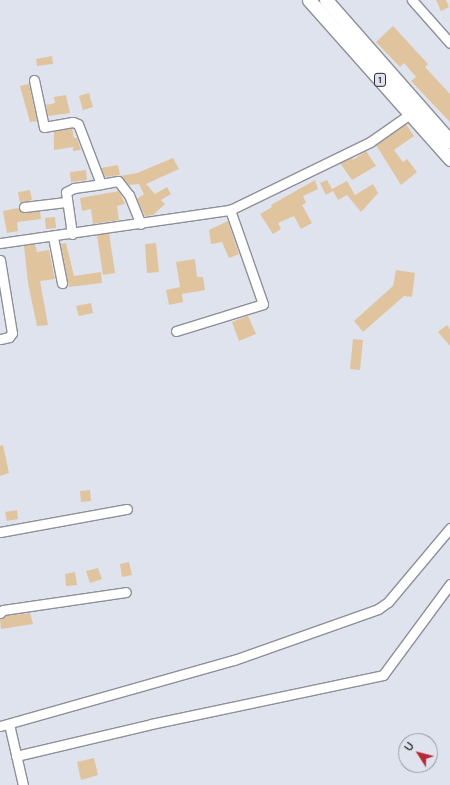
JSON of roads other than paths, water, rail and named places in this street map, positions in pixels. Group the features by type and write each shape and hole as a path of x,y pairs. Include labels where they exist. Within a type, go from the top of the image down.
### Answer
{"highway":[{"name":"1","path":"309,0 450,159"},
{"name":"1","path":"326,0 450,141"}],"street":[{"path":"412,0 450,43"},
{"path":"34,80 43,125 46,127 73,122 78,124 101,184"},
{"path":"0,244 230,210 370,142 410,114"},
{"path":"72,234 66,202 66,194 69,189 118,181 129,194 141,224"},
{"path":"24,207 66,202"},
{"path":"176,331 263,304 230,210"},
{"path":"53,237 62,283"},
{"path":"0,260 12,333 9,337 0,339"},
{"path":"0,532 127,509"},
{"path":"23,785 16,756 4,725 234,660 378,609 388,602 450,528"},
{"path":"16,756 151,724 382,675 450,584"},
{"path":"0,612 3,610 126,592"}]}
